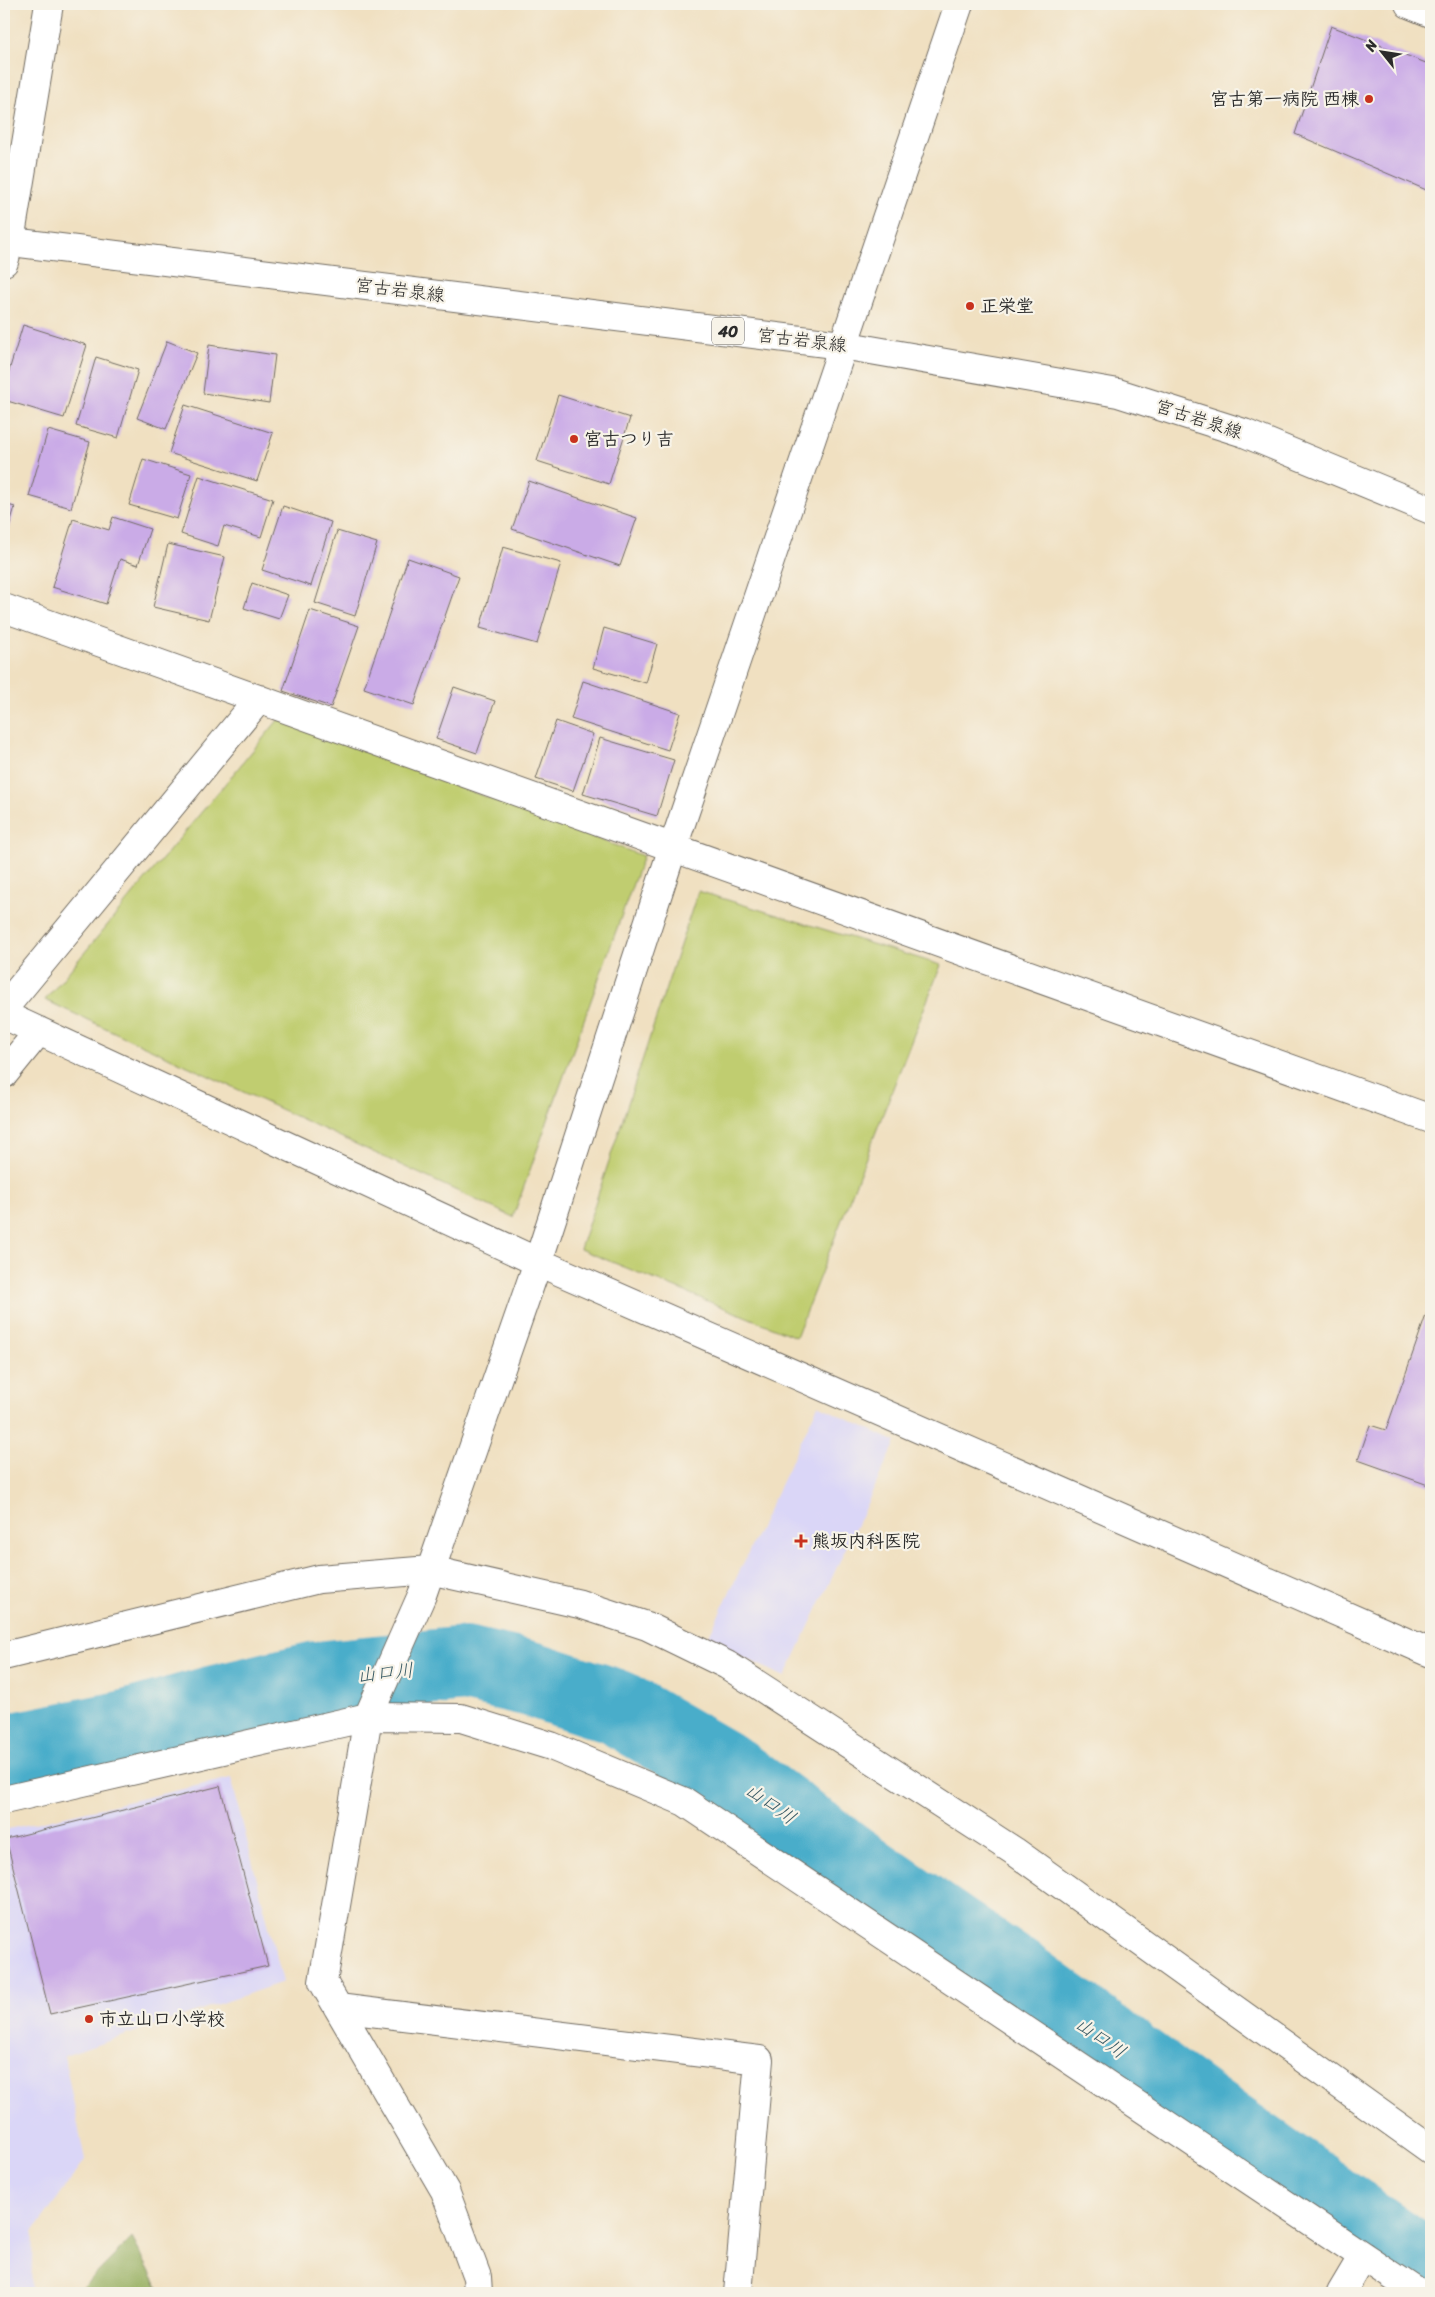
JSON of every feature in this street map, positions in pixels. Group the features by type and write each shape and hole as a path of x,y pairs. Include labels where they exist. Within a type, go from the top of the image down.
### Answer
{"street":[{"path":"6,248 49,4"},
{"path":"478,2293 477,2277 445,2191 322,1982 368,1716 426,1582 538,1262 673,847 959,4"},
{"path":"1409,4 1431,13"},
{"name":"宮古岩泉線","path":"6,248 842,345 1118,393 1244,433 1431,510"},
{"path":"4,608 1431,1119"},
{"path":"4,1008 260,699"},
{"path":"4,1015 538,1262 1431,1653"},
{"path":"4,1074 38,1031"},
{"path":"4,1656 320,1580 426,1582 580,1604 646,1626 727,1665 1014,1851 1431,2150"},
{"path":"4,1800 368,1716 461,1718 551,1746 685,1802 1418,2293"},
{"path":"338,2008 759,2060 738,2293"},
{"path":"1341,2293 1363,2256"}],"shaded area":[{"name":"熊坂内科医院","path":"818,1405 896,1442 785,1677 707,1640"},
{"name":"市立山口小学校","path":"231,1778 283,1982 64,2056 85,2160 33,2232 31,2293 4,2293 4,1830"}],"green space":[{"path":"279,719 643,856 513,1217 45,1000"},
{"path":"698,891 941,965 796,1337 580,1249"},
{"path":"132,2238 161,2293 77,2293"}],"building":[{"path":"4,4 10,4 5,35 4,35"},
{"name":"宮古第一病院 西棟","path":"1331,26 1431,65 1431,192 1295,134"},
{"path":"23,325 87,345 64,418 4,400 4,387"},
{"path":"167,341 197,353 166,429 137,418"},
{"path":"209,345 275,355 269,403 203,393"},
{"path":"96,357 138,370 118,438 76,426"},
{"path":"558,395 630,418 609,484 537,461"},
{"path":"185,405 273,433 257,481 169,453"},
{"path":"48,430 90,442 71,508 29,496"},
{"path":"143,459 191,474 177,519 129,505"},
{"path":"199,476 273,499 261,537 224,526 218,546 181,534"},
{"path":"529,481 637,518 620,566 512,529"},
{"path":"4,504 15,507 4,543"},
{"path":"283,506 331,522 311,586 262,570"},
{"path":"113,517 150,529 138,565 120,559 106,604 52,587 73,519 109,530"},
{"path":"337,531 377,543 355,616 315,603"},
{"path":"168,544 225,557 209,620 153,607"},
{"path":"503,547 561,563 537,644 480,628"},
{"path":"408,558 459,576 414,705 364,688"},
{"path":"252,583 288,595 279,619 244,608"},
{"path":"310,610 359,626 331,707 283,691"},
{"path":"604,628 657,644 646,683 593,668"},
{"path":"583,681 680,713 668,750 571,719"},
{"path":"454,687 495,701 477,753 436,739"},
{"path":"556,721 593,734 573,791 536,779"},
{"path":"600,738 674,760 657,816 583,794"},
{"path":"1431,1301 1431,1486 1358,1460 1370,1425 1386,1430"},
{"path":"220,1786 268,1966 50,2014 6,1839"}],"waterway":[{"name":"山口川","path":"4,1752 126,1728 211,1704 317,1679 465,1664 531,1679 616,1707 725,1770 848,1860 1024,1981 1224,2126 1431,2271"}],"place":[{"name":"宮古第一病院 西棟","path":"1369,99"},
{"name":"正栄堂","path":"970,306"},
{"name":"宮古つり吉","path":"574,439"},
{"name":"熊坂内科医院","path":"801,1541"},
{"name":"市立山口小学校","path":"89,2019"}]}
